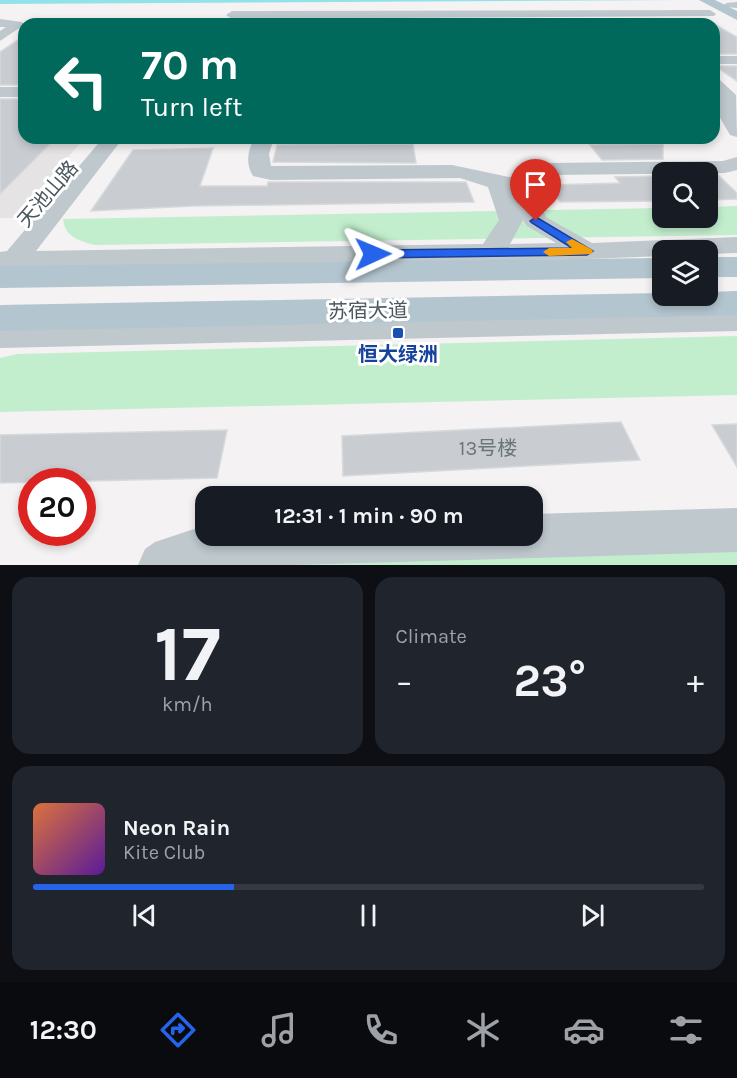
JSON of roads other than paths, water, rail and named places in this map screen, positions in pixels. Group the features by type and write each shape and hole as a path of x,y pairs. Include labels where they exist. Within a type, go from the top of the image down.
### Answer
{"main road":[{"path":"705,0 732,7"},
{"name":"苏宿大道","path":"3,266 652,268"},
{"path":"718,267 737,267"},
{"name":"苏宿大道","path":"0,318 737,303"}],"street":[{"path":"562,18 606,15 710,14"},
{"path":"232,15 274,18"},
{"path":"606,15 611,18"},
{"path":"0,23 18,25 0,37"},
{"path":"720,57 737,58"},
{"path":"720,59 737,58"},
{"path":"720,88 728,94 728,116 737,131"},
{"path":"0,92 18,92"},
{"name":"天池山路","path":"3,266 92,144"},
{"path":"3,266 108,144"},
{"path":"262,144 258,166 261,171 271,173 452,171 509,183 549,169 725,167 736,164"},
{"path":"492,252 511,220 509,183"},
{"path":"509,183 536,221 587,251"},
{"path":"3,266 737,245"},
{"path":"0,336 737,320"},
{"path":"161,565 171,558 213,545 737,530"}],"water":[{"path":"0,0 680,0 0,4"}],"place":[{"name":"恒大绿洲","path":"398,333"}]}
